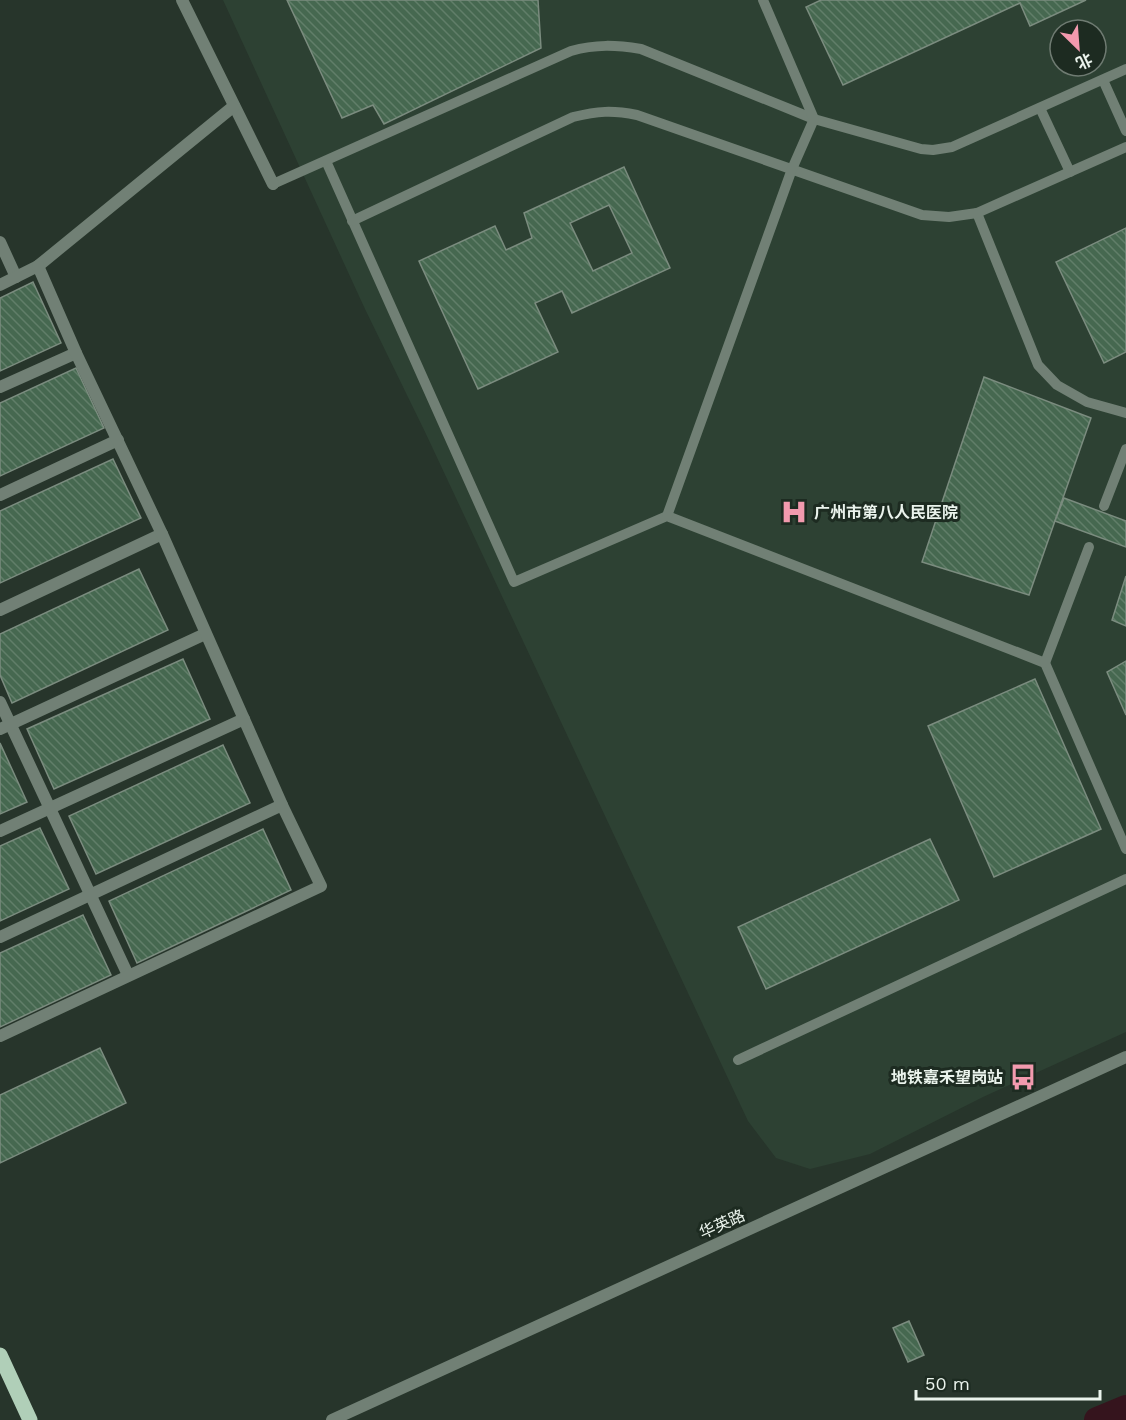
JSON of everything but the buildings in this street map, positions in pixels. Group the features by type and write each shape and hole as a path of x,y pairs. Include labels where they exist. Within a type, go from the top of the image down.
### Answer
{"main road":[{"path":"0,1355 30,1420"}],"street":[{"path":"182,0 273,184"},
{"path":"0,285 38,266 234,106"},
{"path":"0,242 16,277"},
{"path":"0,1036 321,886 282,805 162,534 76,353 38,266"},
{"path":"0,387 76,353"},
{"path":"0,495 118,440"},
{"path":"0,610 162,534"},
{"path":"5,727 205,634"},
{"path":"0,702 5,727 51,808 128,975"},
{"path":"0,831 244,719"},
{"path":"0,937 282,805"},
{"name":"华英路","path":"332,1420 1126,1057"}],"lane":[{"path":"667,516 792,170 814,119 763,0"},
{"path":"273,184 571,51 590,45 614,44 641,49 814,119 933,150 952,147 1126,69"},
{"path":"1103,80 1126,130"},
{"path":"1040,108 1070,172"},
{"path":"352,220 573,117 597,111 616,110 637,115 922,215 949,217 977,213 1126,147"},
{"path":"326,161 514,582 667,516 1045,663"},
{"path":"977,213 1038,365 1057,385 1087,402 1126,413"},
{"path":"1104,506 1126,448"},
{"path":"1089,547 1045,663 1126,849"},
{"path":"738,1060 1126,879"}],"shaded area":[{"name":"广州市第八人民医院","path":"223,0 1126,0 1126,1032 983,1097 870,1154 810,1169 776,1158 748,1121 426,434 365,309"}],"waterway":[{"path":"1097,1420 1126,1408"}],"place":[{"name":"广州市第八人民医院","path":"794,512"},
{"name":"地铁嘉禾望岗站","path":"1023,1077"}]}
